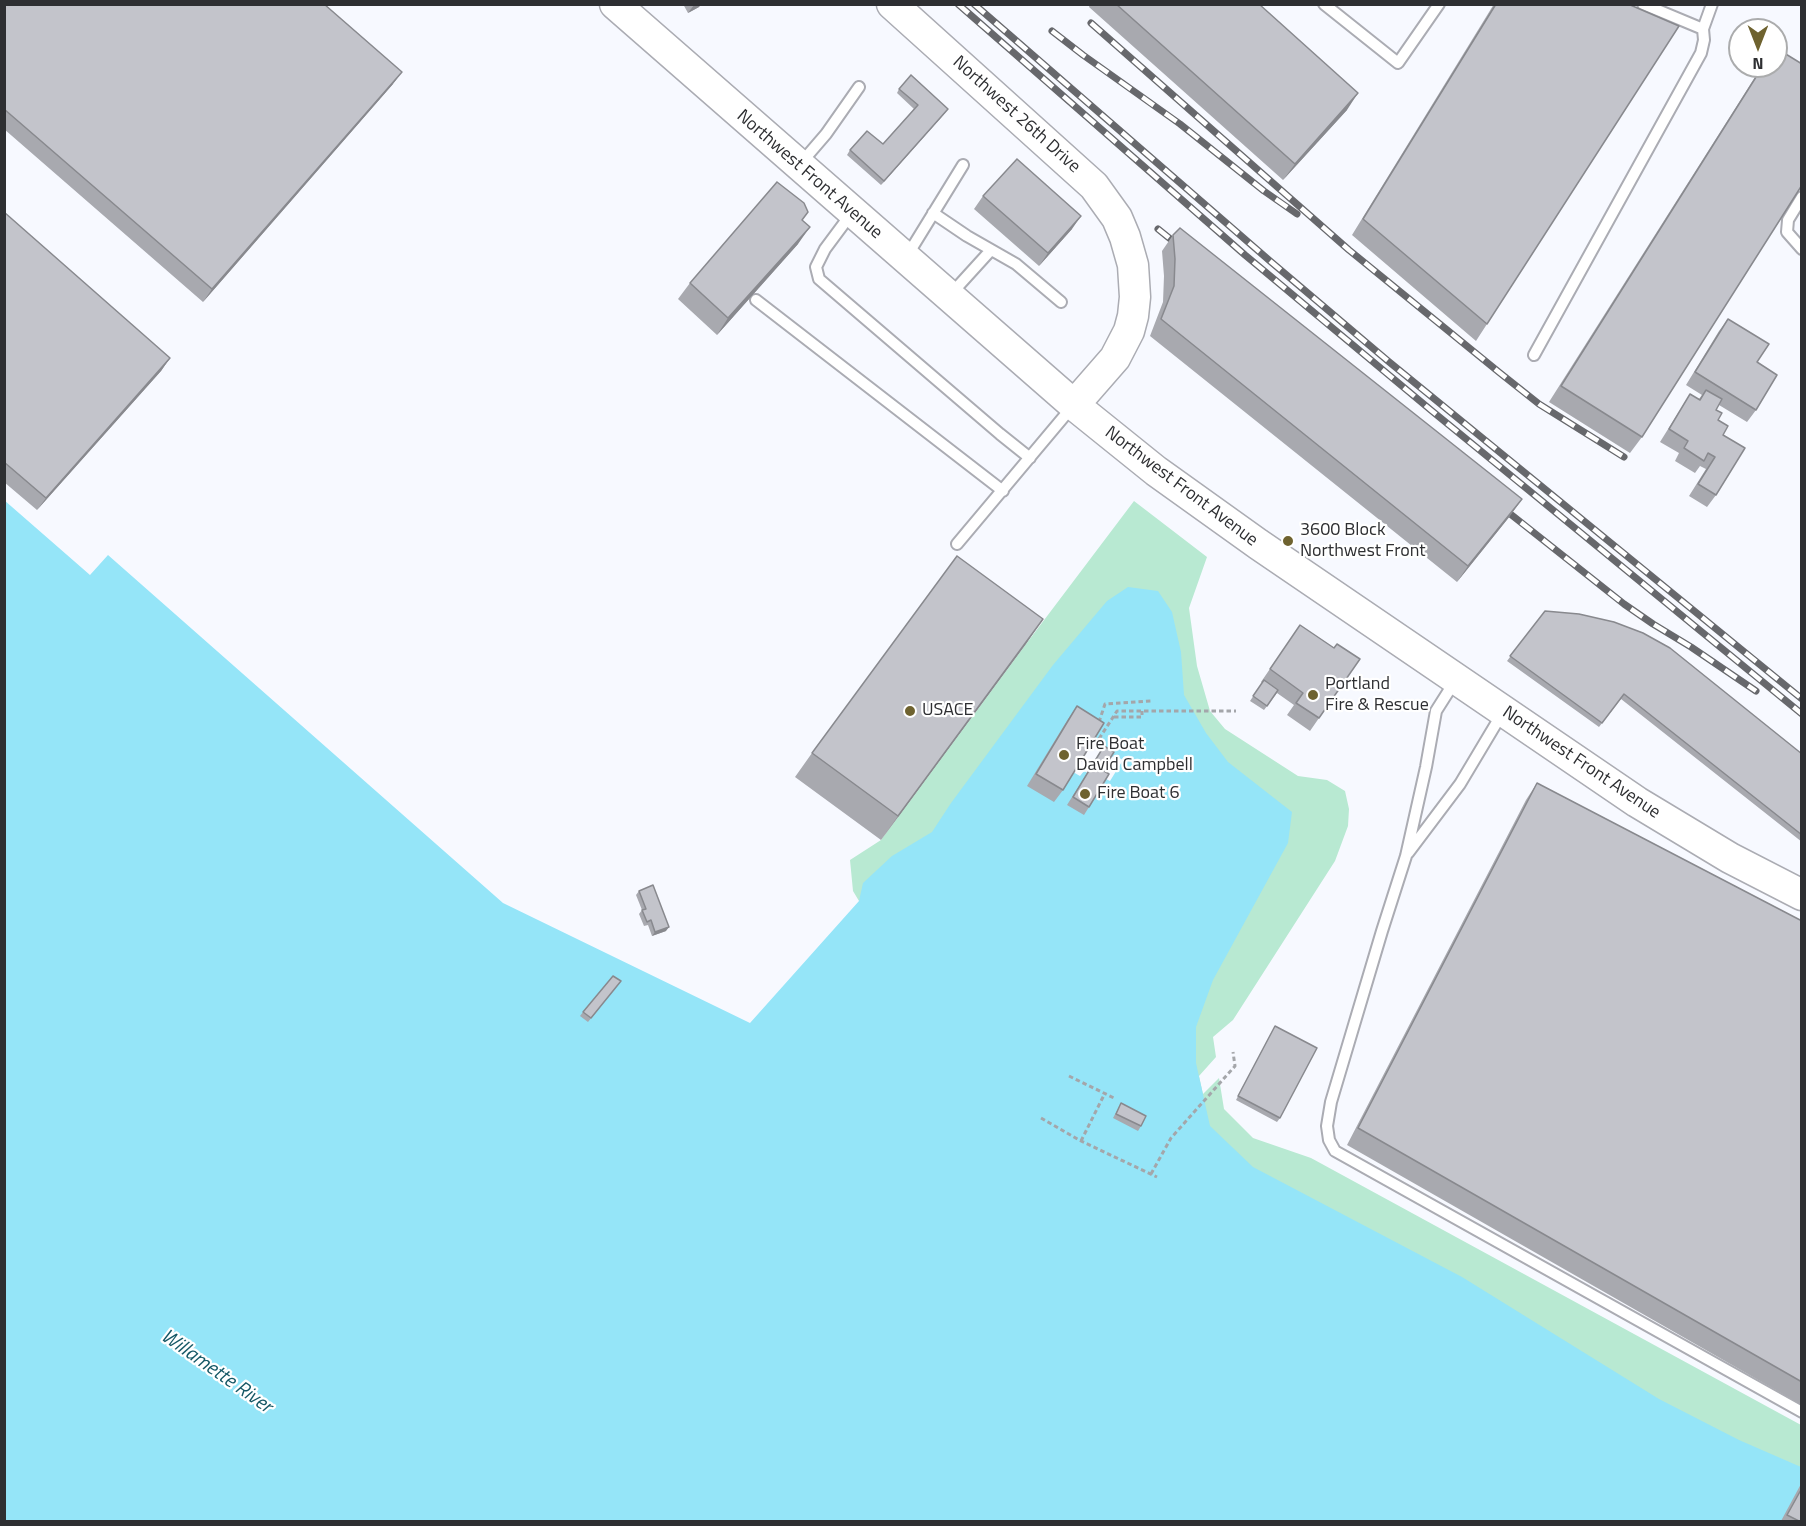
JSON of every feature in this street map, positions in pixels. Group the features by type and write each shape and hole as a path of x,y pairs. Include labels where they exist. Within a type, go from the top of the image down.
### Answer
{"main road":[{"name":"Northwest Front Avenue","path":"615,4 1074,405 1156,471 1590,770 1674,825 1802,896"},
{"name":"Northwest 26th Drive","path":"892,4 1094,186 1117,218 1133,265 1135,297 1133,316 1129,331 1115,358 1074,405"}],"lane":[{"path":"1324,4 1398,63 1439,4"},
{"path":"1643,4 1703,29"},
{"path":"1534,355 1701,53 1704,40 1703,29 1712,4"},
{"path":"798,165 826,134 860,87"},
{"path":"906,259 963,165"},
{"path":"1802,197 1788,220 1787,232 1802,249"},
{"path":"852,213 820,258 816,267 819,279 1000,435 1030,458"},
{"path":"933,213 1016,264 1061,302"},
{"path":"949,296 991,250"},
{"path":"756,300 1003,490"},
{"path":"957,544 1074,405"},
{"path":"1457,679 1436,711 1406,855 1331,1102 1327,1126 1329,1140 1335,1151 1802,1412"},
{"path":"1406,855 1460,784 1504,711"}],"path":[{"path":"1098,724 1105,704 1151,701"},
{"path":"1095,746 1117,711 1236,711"},
{"path":"1114,717 1142,717 1142,711"},
{"path":"1151,1174 1171,1138 1235,1066 1233,1052"},
{"path":"1069,1076 1116,1099"},
{"path":"1081,1141 1105,1094"},
{"path":"1041,1118 1081,1141 1156,1177"}],"green space":[{"path":"1134,501 1207,557 1189,608 1197,666 1210,711 1225,729 1298,776 1327,780 1345,791 1349,809 1348,826 1335,861 1233,1020 1213,1037 1216,1057 1199,1076 1203,1094 1219,1078 1224,1109 1253,1138 1311,1158 1801,1425 1801,1521 1229,1211 1016,763 859,901 853,891 850,860 881,840"}],"water":[{"name":"Willamette River","path":"4,500 90,575 108,555 503,903 750,1023 859,901 863,883 892,856 932,832 1053,665 1107,601 1128,587 1158,591 1172,612 1181,652 1184,695 1206,733 1228,762 1292,812 1288,843 1213,980 1196,1027 1196,1063 1210,1126 1253,1167 1462,1277 1659,1399 1739,1440 1801,1467 1801,1521 5,1521"}],"pier":[{"path":"1093,738 1100,743 1098,748 1123,760 1110,781 1106,779 1104,782 1084,771 1080,776 1073,772"}],"building":[{"path":"4,4 324,4 402,72 212,289 4,109"},
{"path":"1116,4 1259,4 1358,93 1295,164"},
{"path":"1496,4 1628,4 1679,26 1487,324 1363,219"},
{"path":"1788,55 1802,64 1802,185 1642,437 1561,386 1755,78 1788,78"},
{"path":"911,75 948,109 884,181 850,150 867,131 883,144 918,105 899,89"},
{"path":"1017,159 1081,216 1048,253 983,196"},
{"path":"777,182 804,203 808,212 802,220 810,227 728,318 690,283"},
{"path":"4,212 170,358 46,498 4,462"},
{"path":"1180,228 1522,499 1468,566 1161,319 1174,286 1173,235"},
{"path":"1728,319 1769,344 1757,362 1777,375 1756,410 1695,372"},
{"path":"1706,390 1722,399 1716,410 1722,413 1718,420 1728,426 1723,435 1745,448 1716,495 1698,484 1715,457 1708,453 1704,461 1684,448 1688,441 1669,429 1690,394 1700,400"},
{"name":"USACE","path":"957,556 1043,619 898,816 812,753"},
{"path":"1545,611 1579,614 1614,622 1643,633 1670,648 1802,754 1802,835 1624,694 1602,723 1510,656"},
{"path":"1300,625 1334,648 1337,644 1360,659 1319,718 1296,703 1303,693 1270,669"},
{"path":"1264,680 1278,690 1267,706 1253,696"},
{"name":"Fire Boat David Campbell","path":"1077,706 1104,723 1063,790 1036,774"},
{"path":"1104,746 1114,752 1103,770 1093,764"},
{"name":"Fire Boat 6","path":"1093,764 1109,774 1089,807 1073,797"},
{"path":"1537,783 1802,921 1802,1382 1358,1128"},
{"path":"653,885 669,927 655,932 651,920 647,922 642,910 646,909 639,891"},
{"path":"613,976 621,981 591,1018 583,1012"},
{"path":"1275,1026 1317,1048 1280,1118 1238,1096"},
{"path":"1121,1103 1146,1116 1141,1126 1116,1114"},
{"path":"1802,1488 1802,1521 1799,1521 1787,1515"}],"railway":[{"path":"958,4 1245,255 1802,714"},
{"path":"974,4 1388,361 1802,699"},
{"path":"1091,23 1349,250 1500,373 1539,404 1624,457"},
{"path":"1052,31 1180,124 1264,191 1297,214"},
{"path":"1158,229 1184,250"},
{"path":"1499,505 1624,604 1756,691"}],"place":[{"name":"3600 Block Northwest Front","path":"1288,541"},
{"name":"Portland Fire & Rescue","path":"1313,695"},
{"name":"USACE","path":"910,711"},
{"name":"Fire Boat David Campbell","path":"1064,755"},
{"name":"Fire Boat 6","path":"1085,794"}]}
